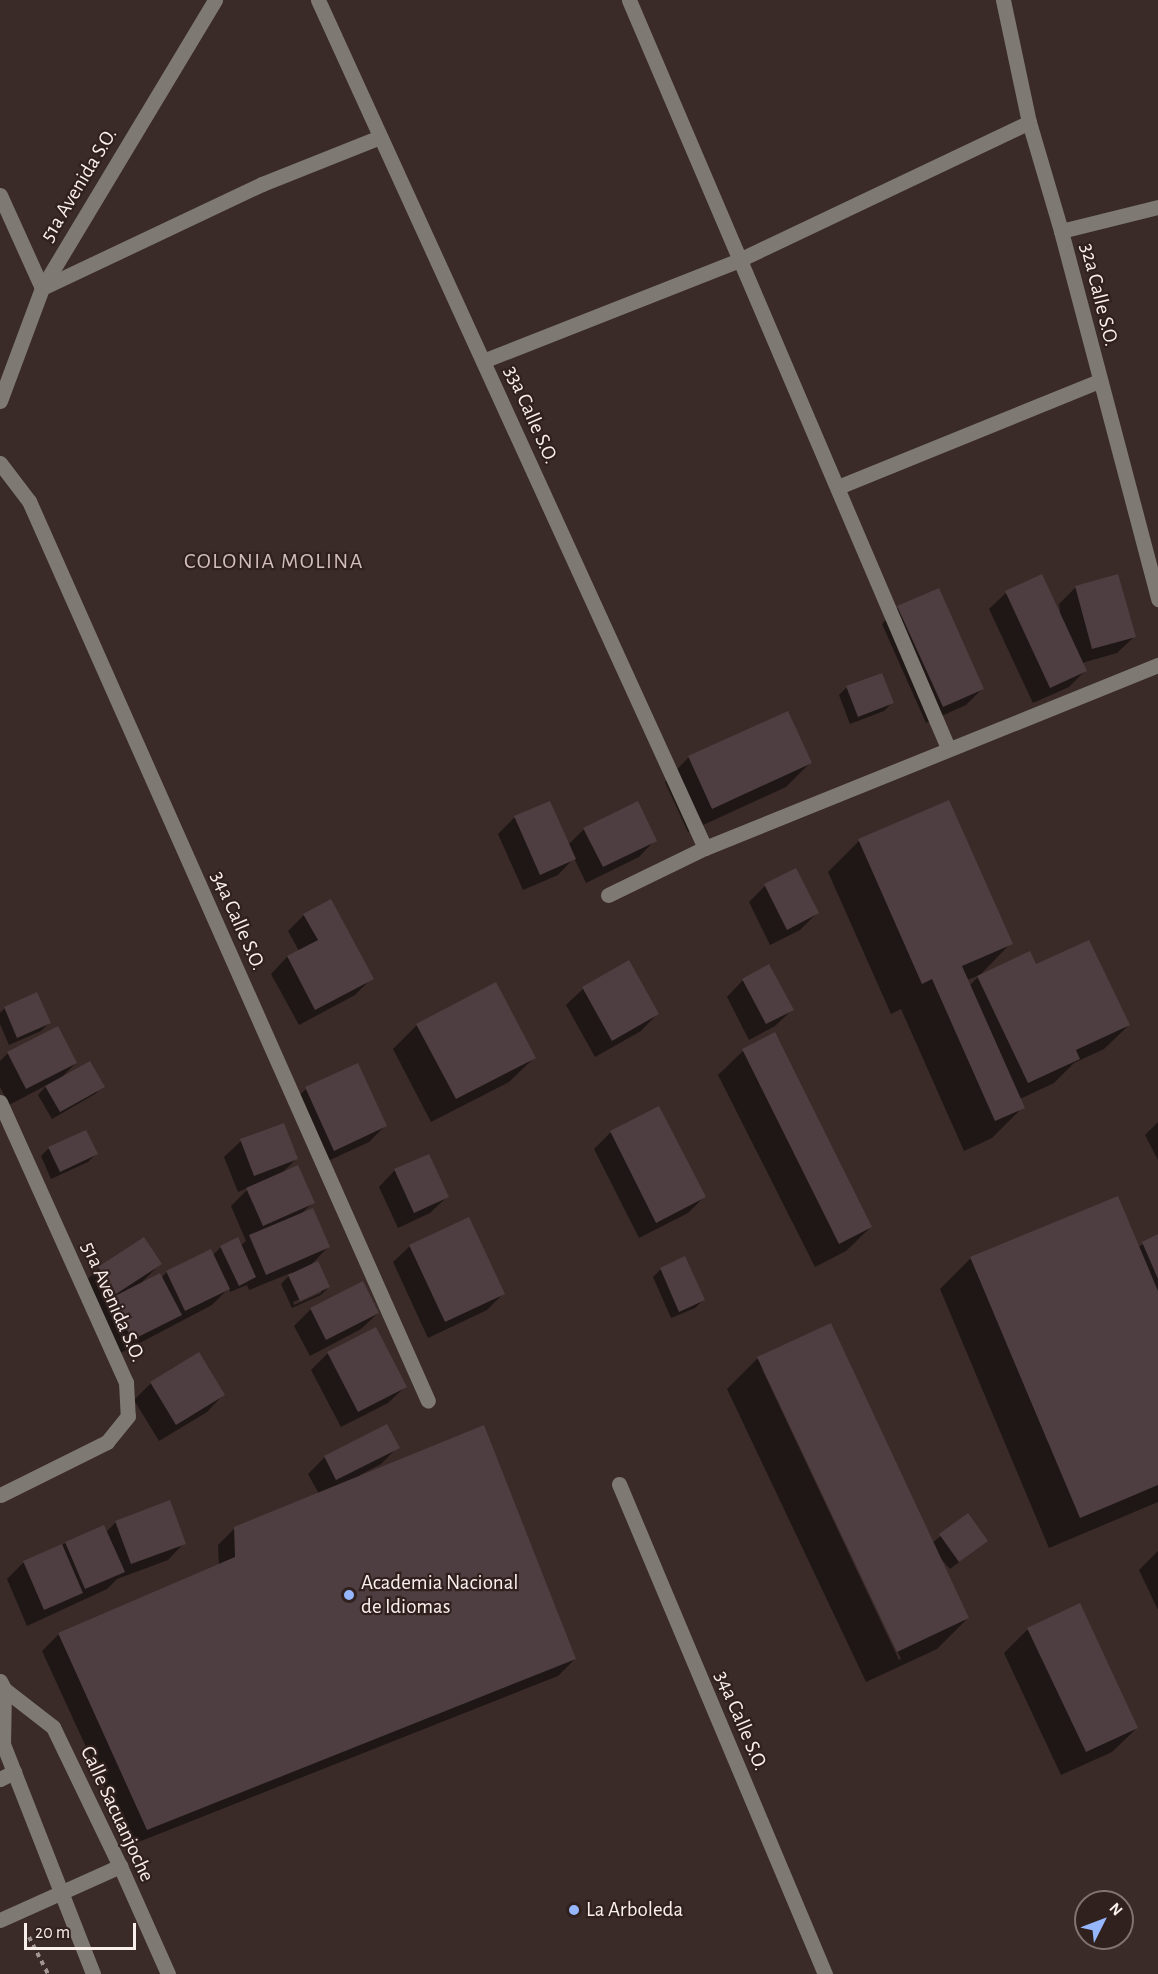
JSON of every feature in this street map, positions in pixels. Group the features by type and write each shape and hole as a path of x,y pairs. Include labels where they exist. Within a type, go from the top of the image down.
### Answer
{"street":[{"name":"51a Avenida S.O.","path":"0,401 42,288 215,0"},
{"name":"33a Calle S.O.","path":"318,0 705,848"},
{"path":"629,0 948,748"},
{"name":"32a Calle S.O.","path":"1004,0 1029,122 1061,231 1158,599"},
{"path":"483,361 739,260 1029,122"},
{"path":"0,195 42,288 262,184 380,137"},
{"path":"1061,231 1158,207"},
{"path":"838,487 1099,381"},
{"name":"34a Calle S.O.","path":"0,463 29,501 428,1401"},
{"path":"608,895 705,848 1158,665"},
{"name":"51a Avenida S.O.","path":"0,1102 126,1382 128,1416 107,1442 0,1495"},
{"name":"34a Calle S.O.","path":"619,1484 825,1974"},
{"name":"Calle Sacuanjoche","path":"2,1685 3,1744 7,1775 60,1890 93,1974"},
{"name":"Calle Sacuanjoche","path":"2,1685 52,1727 120,1866 168,1974"},
{"path":"0,1920 60,1890 120,1866"}],"path":[{"path":"17,1912 48,1974"}],"building":[{"path":"1042,574 1087,671 1050,688 1005,591"},
{"path":"1118,574 1136,637 1092,649 1075,586"},
{"path":"939,588 984,689 943,707 897,606"},
{"path":"882,673 894,703 858,717 846,686"},
{"path":"788,711 812,763 712,809 688,756"},
{"path":"949,800 1013,944 962,966 1025,1108 995,1121 932,979 922,984 858,839"},
{"path":"550,801 576,859 540,875 514,816"},
{"path":"638,801 657,841 603,867 583,828"},
{"path":"796,868 819,913 787,930 764,884"},
{"path":"331,899 374,979 315,1010 287,956 318,940 303,914"},
{"path":"1089,940 1130,1025 1076,1050 1080,1059 1028,1083 977,976 1030,951 1036,964"},
{"path":"629,960 659,1014 612,1041 582,987"},
{"path":"769,964 794,1010 766,1024 742,979"},
{"path":"496,982 536,1058 456,1099 416,1024"},
{"path":"37,992 51,1023 17,1038 4,1007"},
{"path":"58,1026 77,1063 26,1089 7,1052"},
{"path":"775,1032 872,1227 839,1244 742,1049"},
{"path":"90,1061 105,1087 60,1112 45,1086"},
{"path":"358,1063 387,1126 334,1151 305,1087"},
{"path":"659,1106 706,1197 656,1223 610,1131"},
{"path":"284,1123 298,1159 254,1176 240,1139"},
{"path":"86,1130 98,1154 60,1172 48,1147"},
{"path":"429,1154 449,1197 414,1213 394,1169"},
{"path":"298,1165 315,1203 263,1226 246,1188"},
{"path":"1118,1196 1158,1291 1158,1485 1080,1518 970,1257"},
{"path":"313,1208 330,1247 266,1275 249,1235"},
{"path":"469,1217 505,1294 445,1322 409,1245"},
{"path":"1158,1234 1158,1279 1142,1242"},
{"path":"144,1237 162,1264 116,1294 98,1267"},
{"path":"238,1237 256,1277 239,1286 220,1246"},
{"path":"211,1249 230,1289 185,1311 166,1271"},
{"path":"685,1256 705,1300 679,1312 660,1268"},
{"path":"318,1261 330,1287 300,1301 288,1275"},
{"path":"160,1273 182,1315 132,1340 111,1298"},
{"path":"363,1281 379,1313 326,1340 310,1308"},
{"path":"831,1323 969,1618 897,1652 757,1357"},
{"path":"376,1327 407,1387 358,1412 327,1352"},
{"path":"199,1352 225,1395 176,1425 150,1382"},
{"path":"387,1424 400,1448 336,1480 324,1456"},
{"name":"Academia Nacional de Idiomas","path":"484,1425 576,1659 147,1830 58,1633 235,1557 234,1527"},
{"path":"170,1500 186,1544 131,1564 115,1521"},
{"path":"968,1513 988,1541 959,1562 939,1534"},
{"path":"104,1525 125,1572 85,1589 65,1542"},
{"path":"62,1544 83,1593 44,1610 23,1561"},
{"path":"1080,1603 1138,1728 1086,1752 1027,1628"}],"place":[{"name":"Academia Nacional de Idiomas","path":"349,1595"},
{"name":"La Arboleda","path":"574,1910"}],"district":[{"name":"COLONIA MOLINA","path":"274,562"}]}
